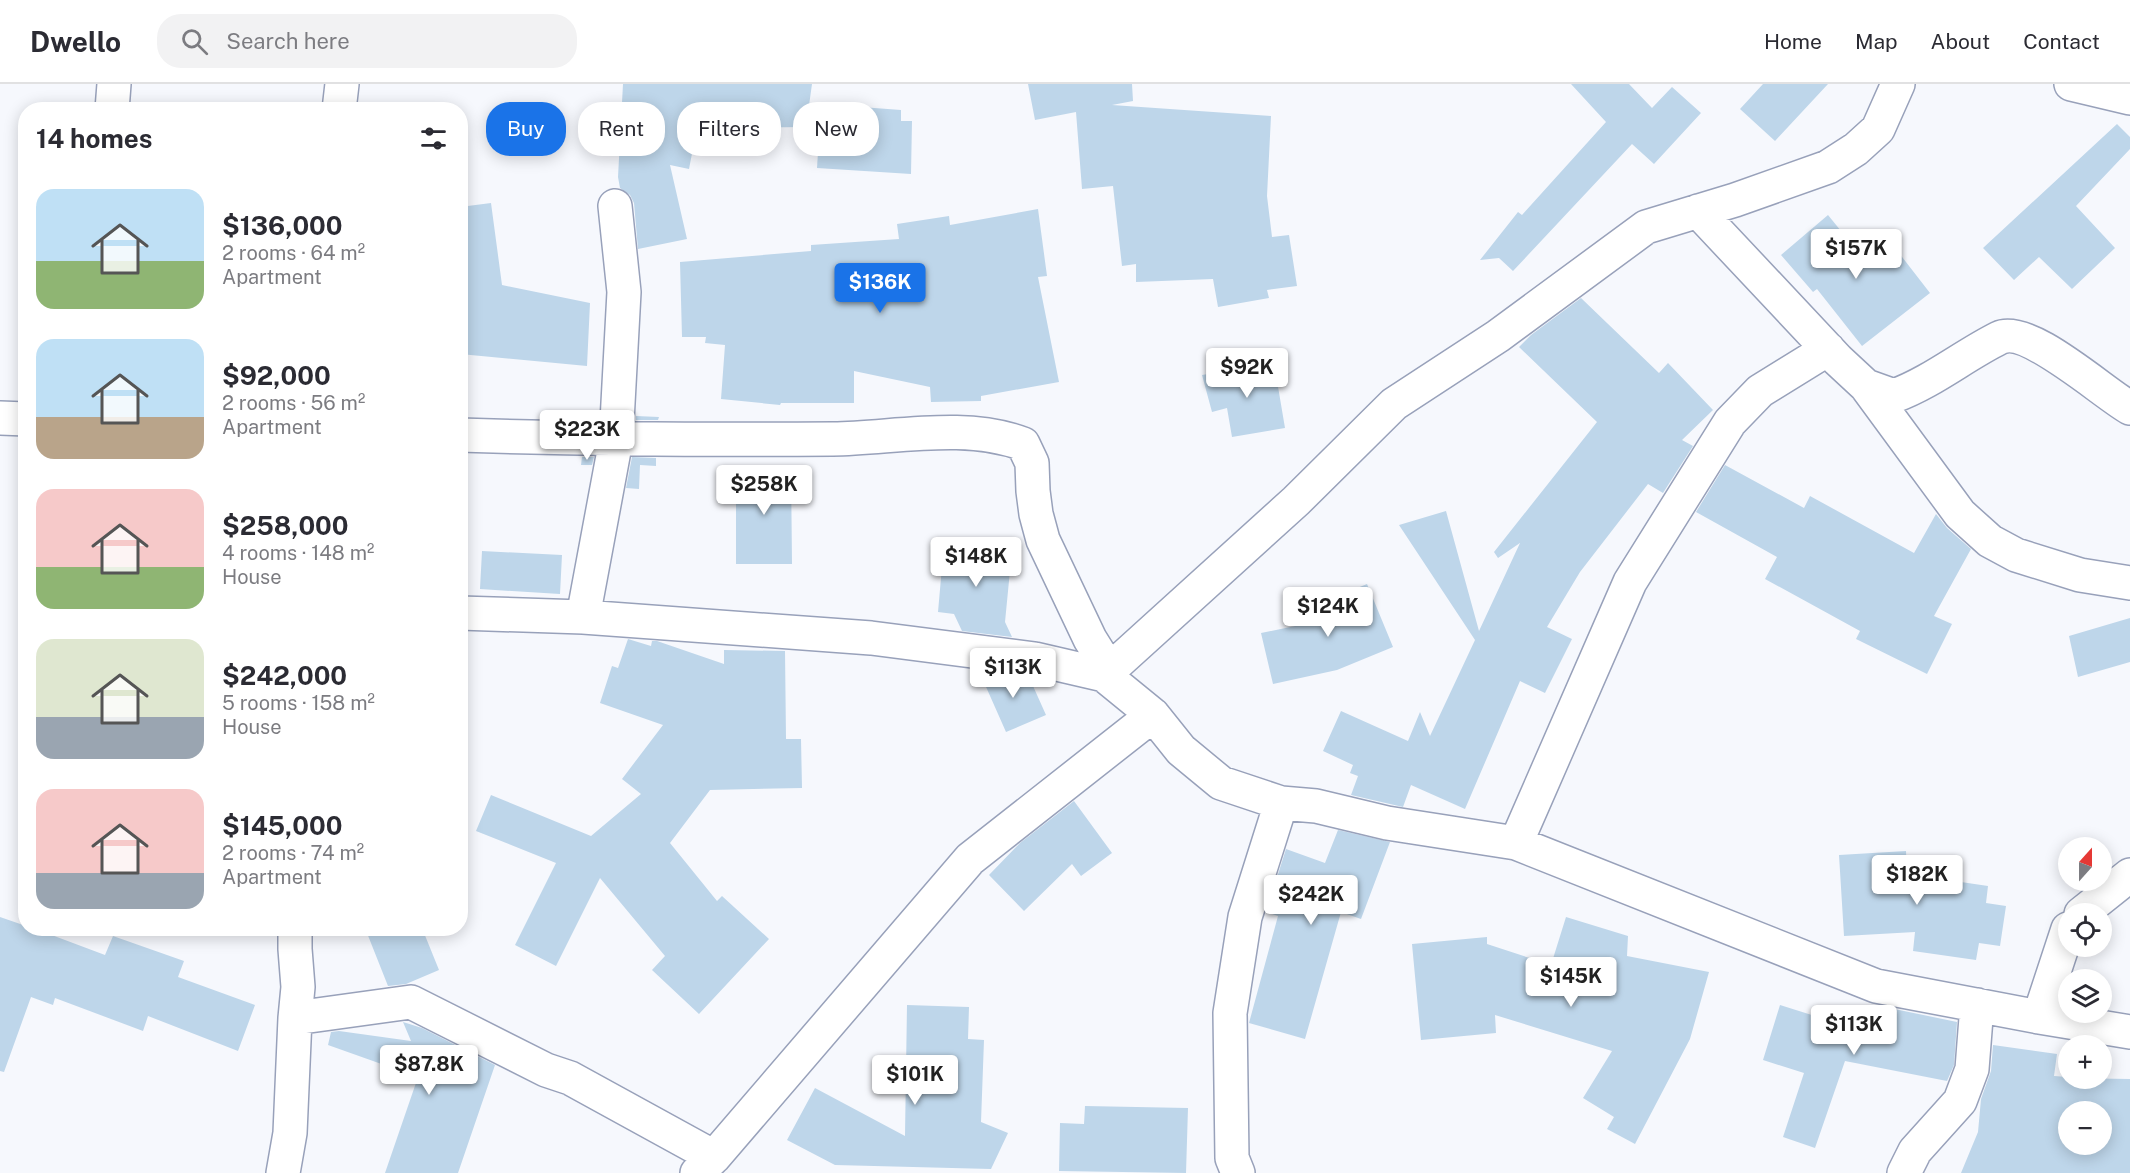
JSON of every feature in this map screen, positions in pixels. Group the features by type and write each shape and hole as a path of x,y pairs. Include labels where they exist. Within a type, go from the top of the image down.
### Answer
{"street":[{"path":"113,102 114,84"},
{"path":"340,102 342,84"},
{"path":"1107,673 1296,501 1394,404 1498,336 1646,227 1735,200 1828,167 1856,149 1878,129 1898,84"},
{"path":"2071,84 2130,98"},
{"path":"583,617 616,440 624,292 615,206"},
{"path":"1698,211 1828,350 1866,386 1960,514 1990,541 2016,555 2080,575 2130,583"},
{"path":"1866,386 1894,396 1917,388 2002,336 2022,338 2040,346 2130,408"},
{"path":"1516,843 1630,582 1730,422 1760,391 1828,350"},
{"path":"0,418 18,419"},
{"path":"468,435 616,440 837,439 959,433 1003,436 1023,444 1032,463 1036,514 1043,540 1107,673 1153,716 1181,750 1221,783 1281,803 1316,806 1387,823 1516,843 1876,986 2130,1032"},
{"path":"468,613 583,617 871,638 1035,659 1107,673"},
{"path":"295,1018 411,1002 546,1070 570,1078 706,1165 970,859 1153,716"},
{"path":"1238,1173 1232,1158 1230,1013 1245,917 1281,803"},
{"path":"2095,903 2130,876"},
{"path":"283,1173 290,1133 298,987 295,936"},
{"path":"2038,1017 2059,957"},
{"path":"1904,1173 1915,1151 1960,1101 1972,1069 1977,1005"}],"building":[{"path":"623,84 812,84 809,102 793,102 793,127 781,127 781,102 677,102 677,156 692,156 689,169 670,165 687,239 638,249 634,203 630,195 620,188 619,156 665,156 665,102 622,102"},
{"path":"1028,84 1132,84 1133,101 1112,105 1271,116 1267,196 1272,237 1289,235 1297,286 1267,290 1269,298 1218,307 1213,279 1136,282 1136,264 1122,266 1113,186 1082,189 1076,112 1035,120"},
{"path":"1571,84 1629,84 1652,108 1672,87 1701,113 1654,164 1632,144 1513,271 1499,258 1480,260 1518,212 1522,215 1606,122"},
{"path":"1763,84 1828,84 1775,141 1740,109"},
{"path":"879,108 901,110 901,121 912,121 911,174 817,168 818,156 879,156"},
{"path":"2117,124 2130,137 2130,149 2076,206 2115,248 2072,289 2039,257 2014,280 1983,248"},
{"path":"491,203 502,285 590,303 587,366 468,355 468,206"},
{"path":"1038,209 1047,276 1038,277 1059,382 981,396 981,401 931,402 930,387 854,371 854,403 781,403 780,405 721,399 725,345 705,343 706,337 682,337 680,262 811,251 811,245 899,239 897,224 949,216 950,225"},
{"path":"1828,215 1867,263 1892,244 1930,293 1862,346 1817,289 1813,292 1781,255"},
{"path":"1581,298 1659,373 1668,363 1713,410 1682,440 1693,446 1663,493 1648,484 1580,572 1547,627 1572,639 1545,693 1520,681 1465,809 1411,785 1403,807 1351,795 1358,776 1350,773 1353,765 1323,751 1341,711 1408,741 1420,712 1430,736 1475,640 1399,525 1446,511 1479,631 1520,543 1498,558 1494,552 1597,422 1519,347 1531,335"},
{"path":"1274,363 1285,428 1232,437 1227,408 1212,412 1202,375"},
{"path":"584,414 599,415 598,420 584,419"},
{"path":"636,416 659,417 658,420 636,420"},
{"path":"582,457 594,457 592,465 581,465"},
{"path":"632,457 656,458 656,466 640,465 639,489 626,488"},
{"path":"1725,465 1804,508 1810,496 1914,553 1936,514 1947,528 1971,549 1934,616 1952,624 1927,674 1856,639 1860,631 1765,579 1777,557 1696,512"},
{"path":"736,467 791,467 792,564 736,564"},
{"path":"944,544 1012,550 1005,622 1012,637 962,631 954,614 938,612"},
{"path":"482,551 562,555 560,594 480,589"},
{"path":"1367,584 1393,647 1337,670 1273,684 1261,633 1319,621 1313,606"},
{"path":"2130,618 2130,662 2078,677 2069,636"},
{"path":"628,639 651,646 652,641 657,641 724,664 724,650 785,651 786,739 801,739 802,788 710,790 670,843 717,901 722,896 769,939 699,1014 652,970 665,956 600,878 556,966 515,945 556,863 476,831 491,795 591,836 641,794 622,779 663,725 600,703 612,666 618,668"},
{"path":"979,671 1029,677 1046,715 1006,732"},
{"path":"1074,801 1112,853 1081,876 1072,864 1024,911 989,875 1020,843"},
{"path":"1338,830 1390,842 1361,919 1341,912 1305,1039 1249,1023 1278,916 1266,912 1286,849 1325,863"},
{"path":"1906,851 1907,874 1988,886 1986,903 2006,906 2000,946 1979,943 1976,960 1913,951 1915,932 1844,936 1839,855"},
{"path":"0,917 18,923 18,936 54,936 105,955 113,936 184,961 178,977 255,1005 238,1051 148,1016 143,1031 55,998 53,1005 31,997 4,1072 0,1071"},
{"path":"1566,917 1628,936 1627,956 1709,972 1690,1039 1635,1144 1607,1129 1614,1117 1583,1098 1612,1051 1495,1015 1496,1033 1421,1040 1412,944 1487,937 1487,944 1551,965"},
{"path":"368,936 425,936 439,970 406,984 388,986"},
{"path":"907,1005 969,1007 968,1039 984,1040 981,1122 1008,1133 991,1169 835,1165 787,1140 815,1088 905,1136"},
{"path":"1780,1005 1869,1033 1875,1005 1957,1022 1954,1065 1947,1081 1845,1061 1815,1148 1783,1137 1804,1073 1763,1060"},
{"path":"403,1022 422,1028 495,1065 458,1173 385,1173 418,1077 328,1045 331,1032 339,1031 411,1041"},
{"path":"1993,1045 2057,1054 2054,1076 2058,1076 2058,1089 2112,1089 2112,1079 2130,1079 2130,1173 1961,1173 1978,1132 1981,1099 1991,1071"},
{"path":"1085,1106 1188,1108 1186,1173 1059,1171 1060,1123 1084,1124"}]}
